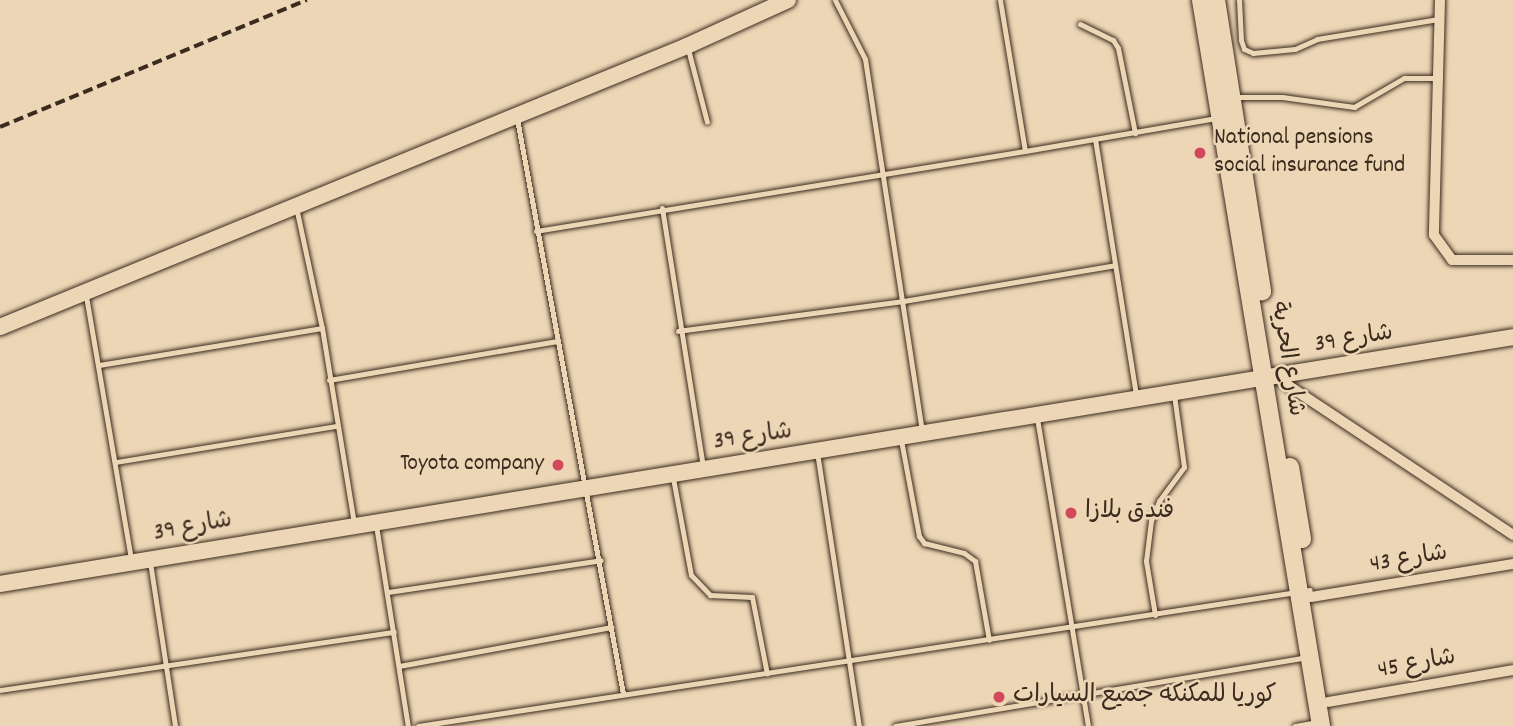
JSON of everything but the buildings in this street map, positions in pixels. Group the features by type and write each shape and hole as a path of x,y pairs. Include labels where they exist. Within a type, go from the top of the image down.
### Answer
{"main road":[{"name":"شارع الحرية","path":"1201,0 1328,702 1325,725"},
{"name":"شارع الحرية","path":"1216,0 1269,377"},
{"name":"شارع الحرية","path":"1307,593 1309,656 1325,725"}],"street":[{"path":"0,327 516,113 687,46 788,0"},
{"path":"1440,0 1440,78 1432,220 1437,245 1452,260 1510,257"},
{"name":"شارع 39","path":"0,584 354,524 588,489 703,468 901,440 1269,377 1513,340"},
{"path":"1269,377 1513,535"},
{"name":"شارع 43","path":"1307,593 1513,564"},
{"name":"شارع 45","path":"1328,702 1513,670"}],"lane":[{"path":"835,0 865,59 923,436"},
{"path":"1000,0 1025,151"},
{"path":"1239,0 1241,40 1244,49 1253,53 1295,49 1317,39 1441,19"},
{"path":"1080,23 1113,40 1118,48 1135,133"},
{"path":"687,46 707,121"},
{"path":"1231,97 1282,97 1354,107 1404,78 1440,78"},
{"path":"516,113 556,341 588,489 623,694"},
{"path":"536,231 1221,117"},
{"path":"1095,139 1136,399"},
{"path":"296,206 322,328 354,524"},
{"path":"662,208 678,331 703,468"},
{"path":"678,331 903,301 1115,265"},
{"path":"85,292 131,562"},
{"path":"99,365 322,328"},
{"path":"329,380 556,341"},
{"path":"1155,615 1146,561 1152,521 1159,500 1184,467 1174,393"},
{"path":"1037,416 1088,726"},
{"path":"116,462 337,426"},
{"path":"901,440 919,536 924,543 964,553 975,561 989,640"},
{"path":"817,452 859,726"},
{"path":"673,475 691,575 710,595 752,597 767,674"},
{"path":"376,522 408,726"},
{"path":"150,559 175,726"},
{"path":"388,592 601,560"},
{"path":"418,726 1307,593"},
{"path":"399,666 611,627"},
{"path":"0,690 167,663 394,632"},
{"path":"895,726 1309,656"},
{"path":"1296,726 1325,725"}],"railway":[{"path":"0,127 307,0"}],"place":[{"name":"National pensions social insurance fund","path":"1200,153"},
{"name":"Toyota company","path":"558,465"},
{"name":"فندق بلازا","path":"1071,513"},
{"name":"كوريا للمكنكه جميع السيارات","path":"999,697"}]}
